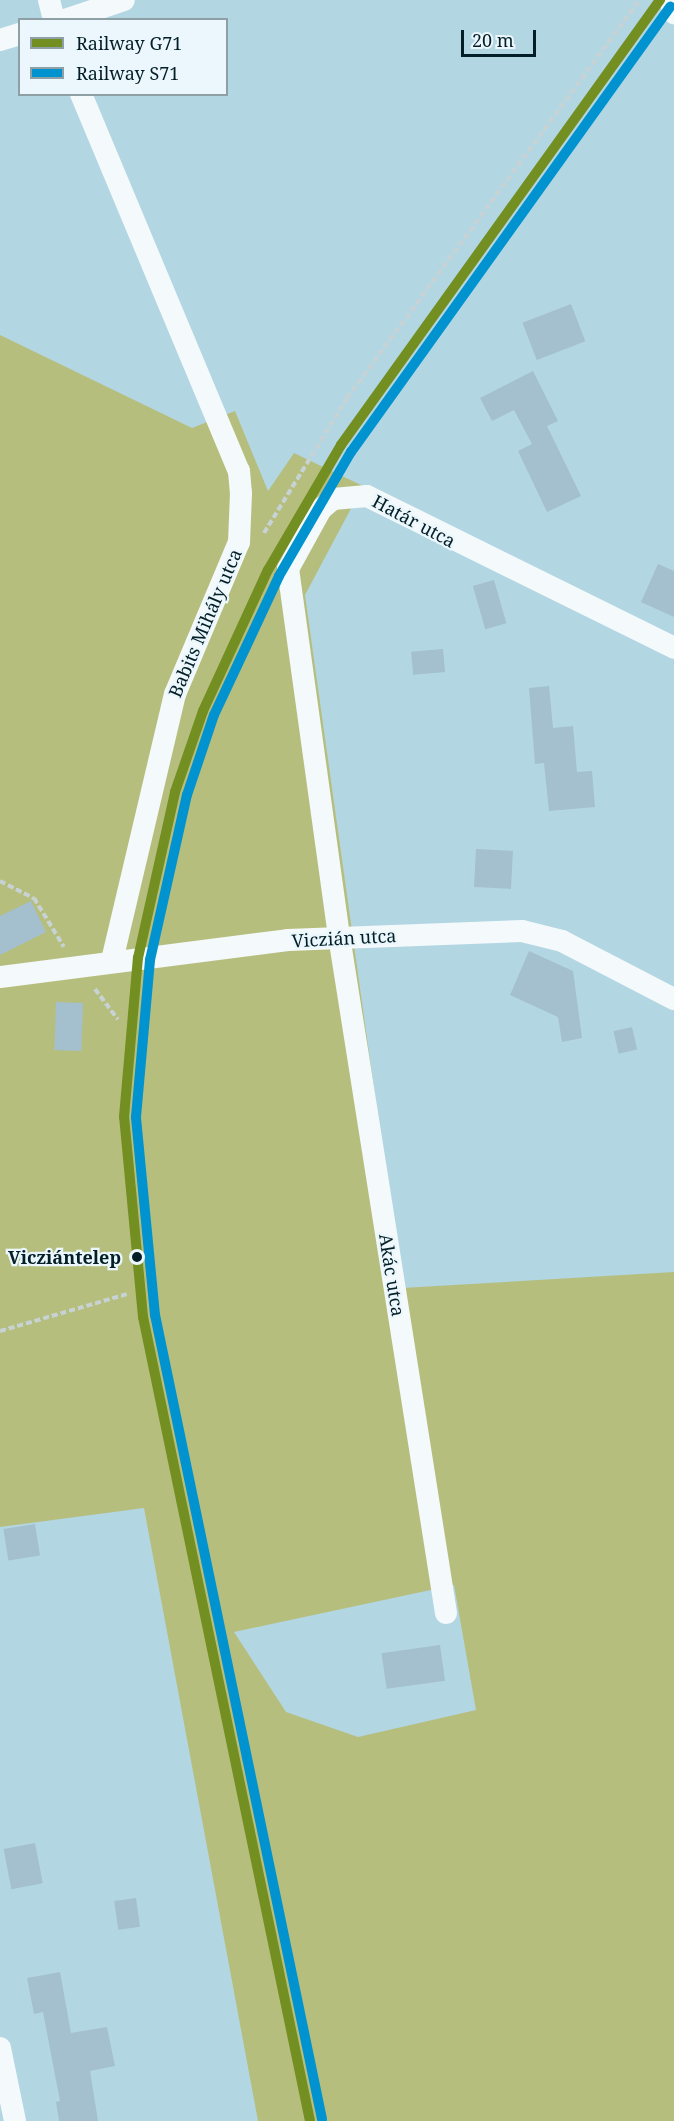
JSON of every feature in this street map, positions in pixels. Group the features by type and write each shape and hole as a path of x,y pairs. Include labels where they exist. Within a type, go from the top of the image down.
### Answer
{"street":[{"path":"48,0 53,18"},
{"path":"71,18 124,0"},
{"path":"670,0 674,13"},
{"path":"0,40 18,35"},
{"name":"Babits Mihály utca","path":"82,96 239,471 241,493 239,542 175,694 112,962"},
{"name":"Határ utca","path":"339,936 288,569 321,509 333,499 367,496 674,648"},
{"name":"Viczián utca","path":"0,977 339,936 539,933 674,999"},
{"name":"Akác utca","path":"339,936 446,1613"},
{"path":"0,2048 15,2121"}],"path":[{"path":"0,1331 127,1294"}],"green space":[{"path":"0,335 192,428 235,411 268,491 294,453 363,486 305,595 402,1288 674,1272 674,2121 258,2121 144,1508 0,1527","holes":["454,1585 476,1710 358,1737 286,1712 234,1632"]}],"building":[{"path":"571,304 585,341 537,360 522,323"},
{"path":"533,371 558,421 547,426 581,496 547,512 518,451 532,444 514,410 492,421 480,398"},
{"path":"658,564 674,571 674,617 641,602"},
{"path":"494,580 506,623 485,629 473,586"},
{"path":"443,649 445,672 413,675 411,652"},
{"path":"549,686 553,728 573,726 577,772 592,771 595,807 549,811 544,763 535,764 529,688"},
{"path":"476,849 513,851 511,889 474,887"},
{"path":"31,901 46,932 0,955 0,916"},
{"path":"529,951 573,971 582,1038 562,1042 558,1017 510,995"},
{"path":"56,1002 83,1003 81,1051 54,1050"},
{"path":"632,1027 637,1049 619,1054 613,1031"},
{"path":"35,1524 40,1556 8,1561 3,1529"},
{"path":"440,1645 445,1681 387,1689 382,1653"},
{"path":"35,1843 43,1883 11,1889 4,1849"},
{"path":"136,1898 140,1927 118,1930 114,1901"},
{"path":"60,1972 71,2033 107,2027 115,2066 90,2071 98,2121 59,2121 56,2102 60,2101 43,2012 34,2014 27,1978"}],"rail line":[{"name":"G71","path":"310,2121 143,1317 124,1117 138,958 175,792 203,711 268,570 341,445 660,0"},
{"name":"S71","path":"322,2119 155,1315 136,1117 150,960 187,795 214,715 279,576 351,452 670,7"}],"place":[{"name":"Vicziántelep","path":"137,1257"}]}
